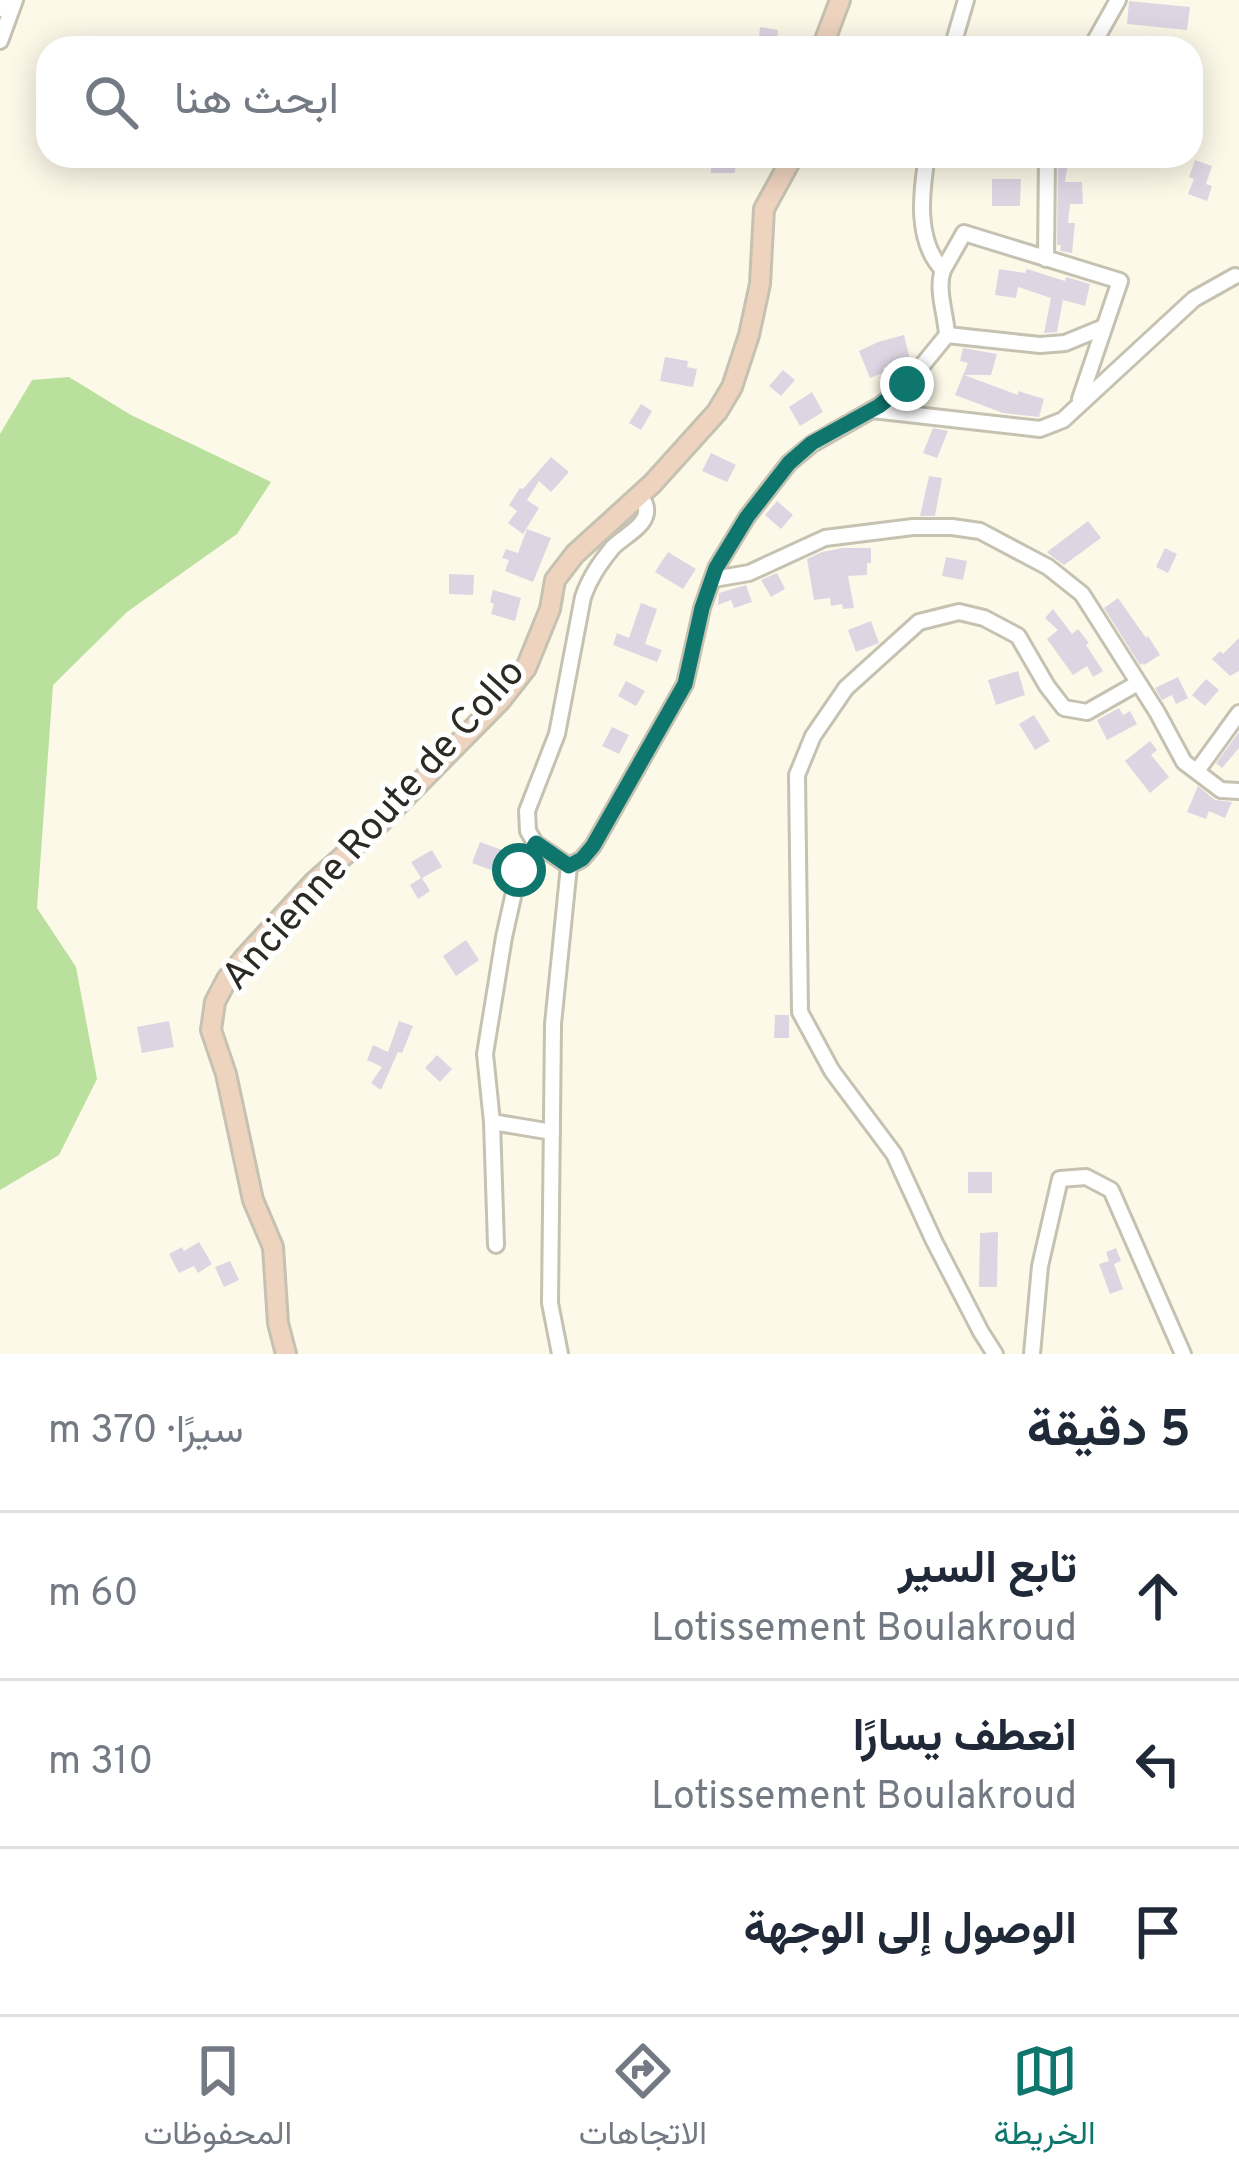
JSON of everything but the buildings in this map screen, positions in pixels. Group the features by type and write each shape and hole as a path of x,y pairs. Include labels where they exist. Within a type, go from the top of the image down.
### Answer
{"main road":[{"path":"826,36 840,0"},
{"name":"Ancienne Route de Collo","path":"286,1354 278,1323 273,1247 253,1200 226,1074 211,1030 215,1002 245,957 313,883 374,829 500,701 526,668 550,610 555,580 574,554 639,495 717,412 732,387 749,335 760,284 764,208 786,168"}],"street":[{"path":"0,40 16,0"},
{"path":"956,36 966,0"},
{"path":"1098,36 1118,0"},
{"path":"925,168 922,189 927,248 943,270"},
{"path":"1046,259 1047,168"},
{"path":"569,866 593,846 685,684 716,568 747,517 789,463 812,443 872,410 907,384 947,335 938,283 964,233 1120,281 1078,404"},
{"path":"872,410 1040,429 1063,420 1194,299 1235,276"},
{"path":"947,335 1053,344 1104,327"},
{"path":"569,866 536,843 528,831 527,811 557,734 590,577 646,516 639,495"},
{"path":"714,579 749,573 825,538 913,527 980,531 1048,567 1082,594 1184,762 1221,790 1239,791"},
{"path":"995,1354 894,1154 832,1071 800,1012 797,775 813,736 846,688 919,622 959,612 984,618 1018,636 1064,708 1087,712 1138,683"},
{"path":"1197,771 1239,713"},
{"path":"496,1245 485,1054 519,870 536,843"},
{"path":"560,1354 550,1303 551,1132 553,1024 569,866"},
{"path":"492,1122 551,1132"},
{"path":"1032,1354 1040,1266 1060,1179 1085,1177 1111,1190 1183,1354"}],"green space":[{"path":"69,377 131,415 271,482 237,534 127,612 53,685 37,908 76,967 97,1079 59,1155 0,1190 0,434 32,380"}],"route":[{"path":"519,870 536,843 569,866 593,846 685,684 716,568 771,485 812,443 879,406 907,384"}]}
